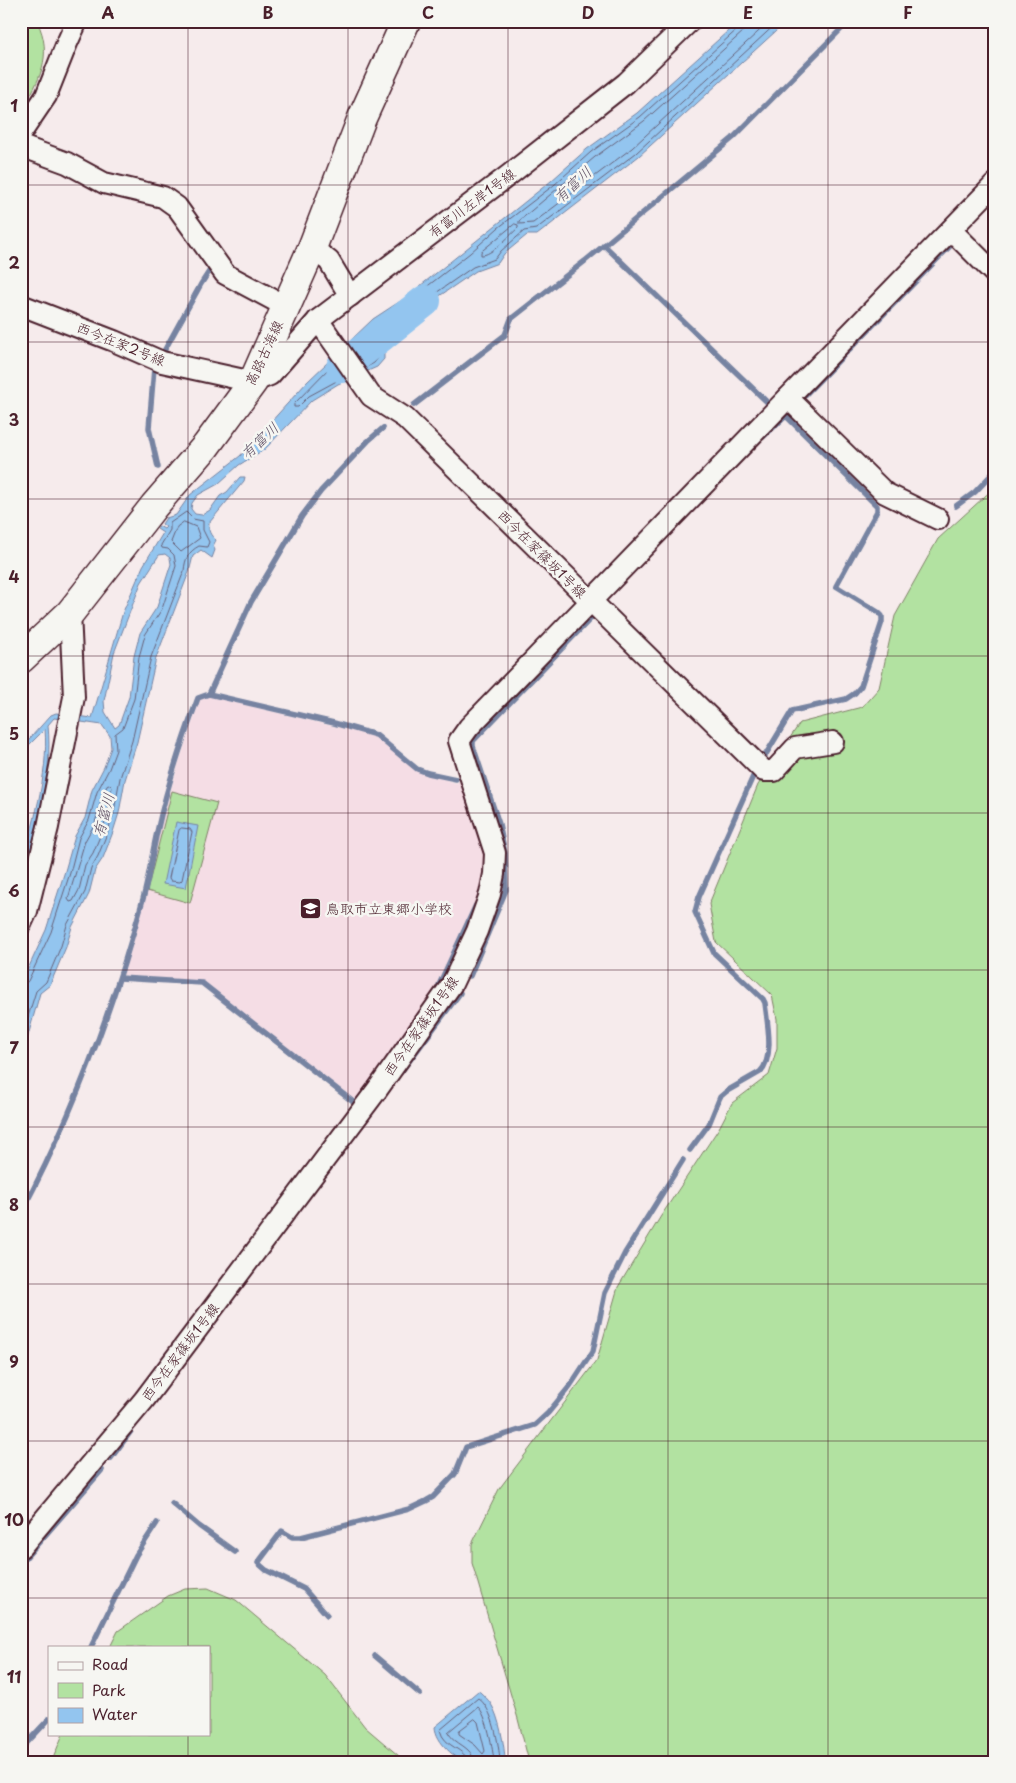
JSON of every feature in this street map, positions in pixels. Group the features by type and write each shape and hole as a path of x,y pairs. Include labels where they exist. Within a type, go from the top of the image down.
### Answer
{"main road":[{"name":"高路古海線","path":"21,659 70,613 154,506 206,446 253,382 312,248 362,118 406,21"}],"street":[{"path":"21,133 46,96 66,43 77,21"},
{"name":"有富川左岸1号線","path":"253,382 270,375 322,326 350,296 626,83 690,21"},
{"path":"21,146 67,162 104,183 163,198 177,207 225,274 285,306"},
{"path":"833,742 796,748 774,771 764,771 591,601 995,184"},
{"path":"951,230 995,274"},
{"path":"312,248 330,261 350,296"},
{"name":"西今在家2号線","path":"21,305 114,340 162,362 253,382"},
{"name":"西今在家篠坂1号線","path":"21,1547 144,1400 377,1090 452,984 477,931 490,894 494,874 495,853 459,740 468,727 591,601 405,418 371,396 322,326"},
{"path":"788,398 885,493 938,519"},
{"path":"21,924 48,827 74,697 70,613"}],"shaded area":[{"name":"鳥取市立東郷小学校","path":"208,696 374,736 417,771 456,783 463,780 488,849 487,889 436,995 358,1103 206,983 123,975 145,898 159,830 179,762 200,699"}],"green space":[{"path":"21,21 37,21 42,34 44,57 38,79 21,111"},
{"path":"995,487 995,1762 529,1762 472,1563 472,1544 499,1489 597,1360 618,1287 661,1216 719,1128 732,1103 769,1075 777,1048 777,1019 772,995 716,942 709,904 758,785 800,723 862,707 879,688 895,616 938,539"},
{"path":"172,791 217,803 190,903 147,891"},
{"path":"208,1588 236,1600 325,1675 365,1727 406,1762 54,1762 54,1756 62,1736 210,1736 210,1646 110,1646 118,1631 168,1596 185,1589"}],"water":[{"path":"739,21 787,21 639,156 537,235 527,235 504,254 498,263 476,271 435,299 426,309 426,318 416,319 384,347 384,359 377,367 338,384 312,400 265,449 239,465 218,484 198,495 192,503 191,509 195,514 202,515 210,510 220,496 227,492 240,477 245,477 244,481 209,523 210,533 216,540 213,546 215,550 212,558 201,550 193,556 189,572 156,658 137,742 125,780 119,813 113,832 103,858 95,870 89,894 72,927 50,985 40,993 26,1043 21,1045 21,984 46,930 75,836 85,818 92,790 111,748 110,736 102,725 54,718 48,725 49,745 46,784 38,824 21,881 21,871 42,782 46,747 45,729 21,753 21,748 51,715 56,713 92,718 123,612 143,566 163,533 157,529 159,526 164,529 166,527 162,524 166,518 176,515 190,495 240,456 307,382 373,319 405,298 551,181 587,149 637,113","holes":["393,312 399,313 392,327 379,338 369,339 375,326","165,554 170,558 171,564 157,607 140,633 134,656 129,697 119,725 115,728 105,712 104,701 114,653 141,583 159,555"]},
{"path":"176,822 198,826 186,888 163,884"},
{"path":"478,1691 490,1702 497,1716 503,1740 505,1762 464,1761 447,1749 436,1733 435,1727"}],"waterway":[{"path":"414,405 505,335 511,319 585,261 733,138 849,21"},
{"path":"802,398 953,243"},
{"path":"604,245 767,402"},
{"path":"163,353 214,264"},
{"name":"有富川","path":"342,367 425,301"},
{"path":"154,368 149,428 158,467"},
{"path":"763,437 786,416 877,506 877,511 836,586 882,616 882,622 861,686 846,699 792,711 763,759"},
{"path":"209,694 251,602 302,516 321,491 368,441 383,428"},
{"path":"956,506 975,492 995,471"},
{"path":"470,976 506,890 505,853 499,824 473,741 593,616"},
{"path":"21,1213 75,1098 119,980 143,899 170,781 198,698 209,694 334,723 376,735 417,769 456,779"},
{"path":"690,1150 709,1124 720,1097 760,1072 765,1066 769,1049 765,1003 763,999 714,953 695,912 699,897 755,772"},
{"path":"439,985 476,905"},
{"path":"120,978 202,983 357,1105"},
{"path":"401,1072 460,993"},
{"path":"327,1615 304,1589 266,1570 258,1563 282,1531 292,1537 301,1537 409,1509 433,1497 455,1474 466,1447 535,1425 548,1413 570,1386 593,1351 605,1293 625,1253 683,1160"},
{"path":"111,1458 131,1431"},
{"path":"21,1563 102,1470"},
{"path":"172,1503 199,1526 235,1552"},
{"path":"91,1646 136,1555 157,1523"},
{"path":"375,1656 420,1694"},
{"path":"21,1749 48,1720"}],"place":[{"name":"鳥取市立東郷小学校","path":"310,909"}]}
